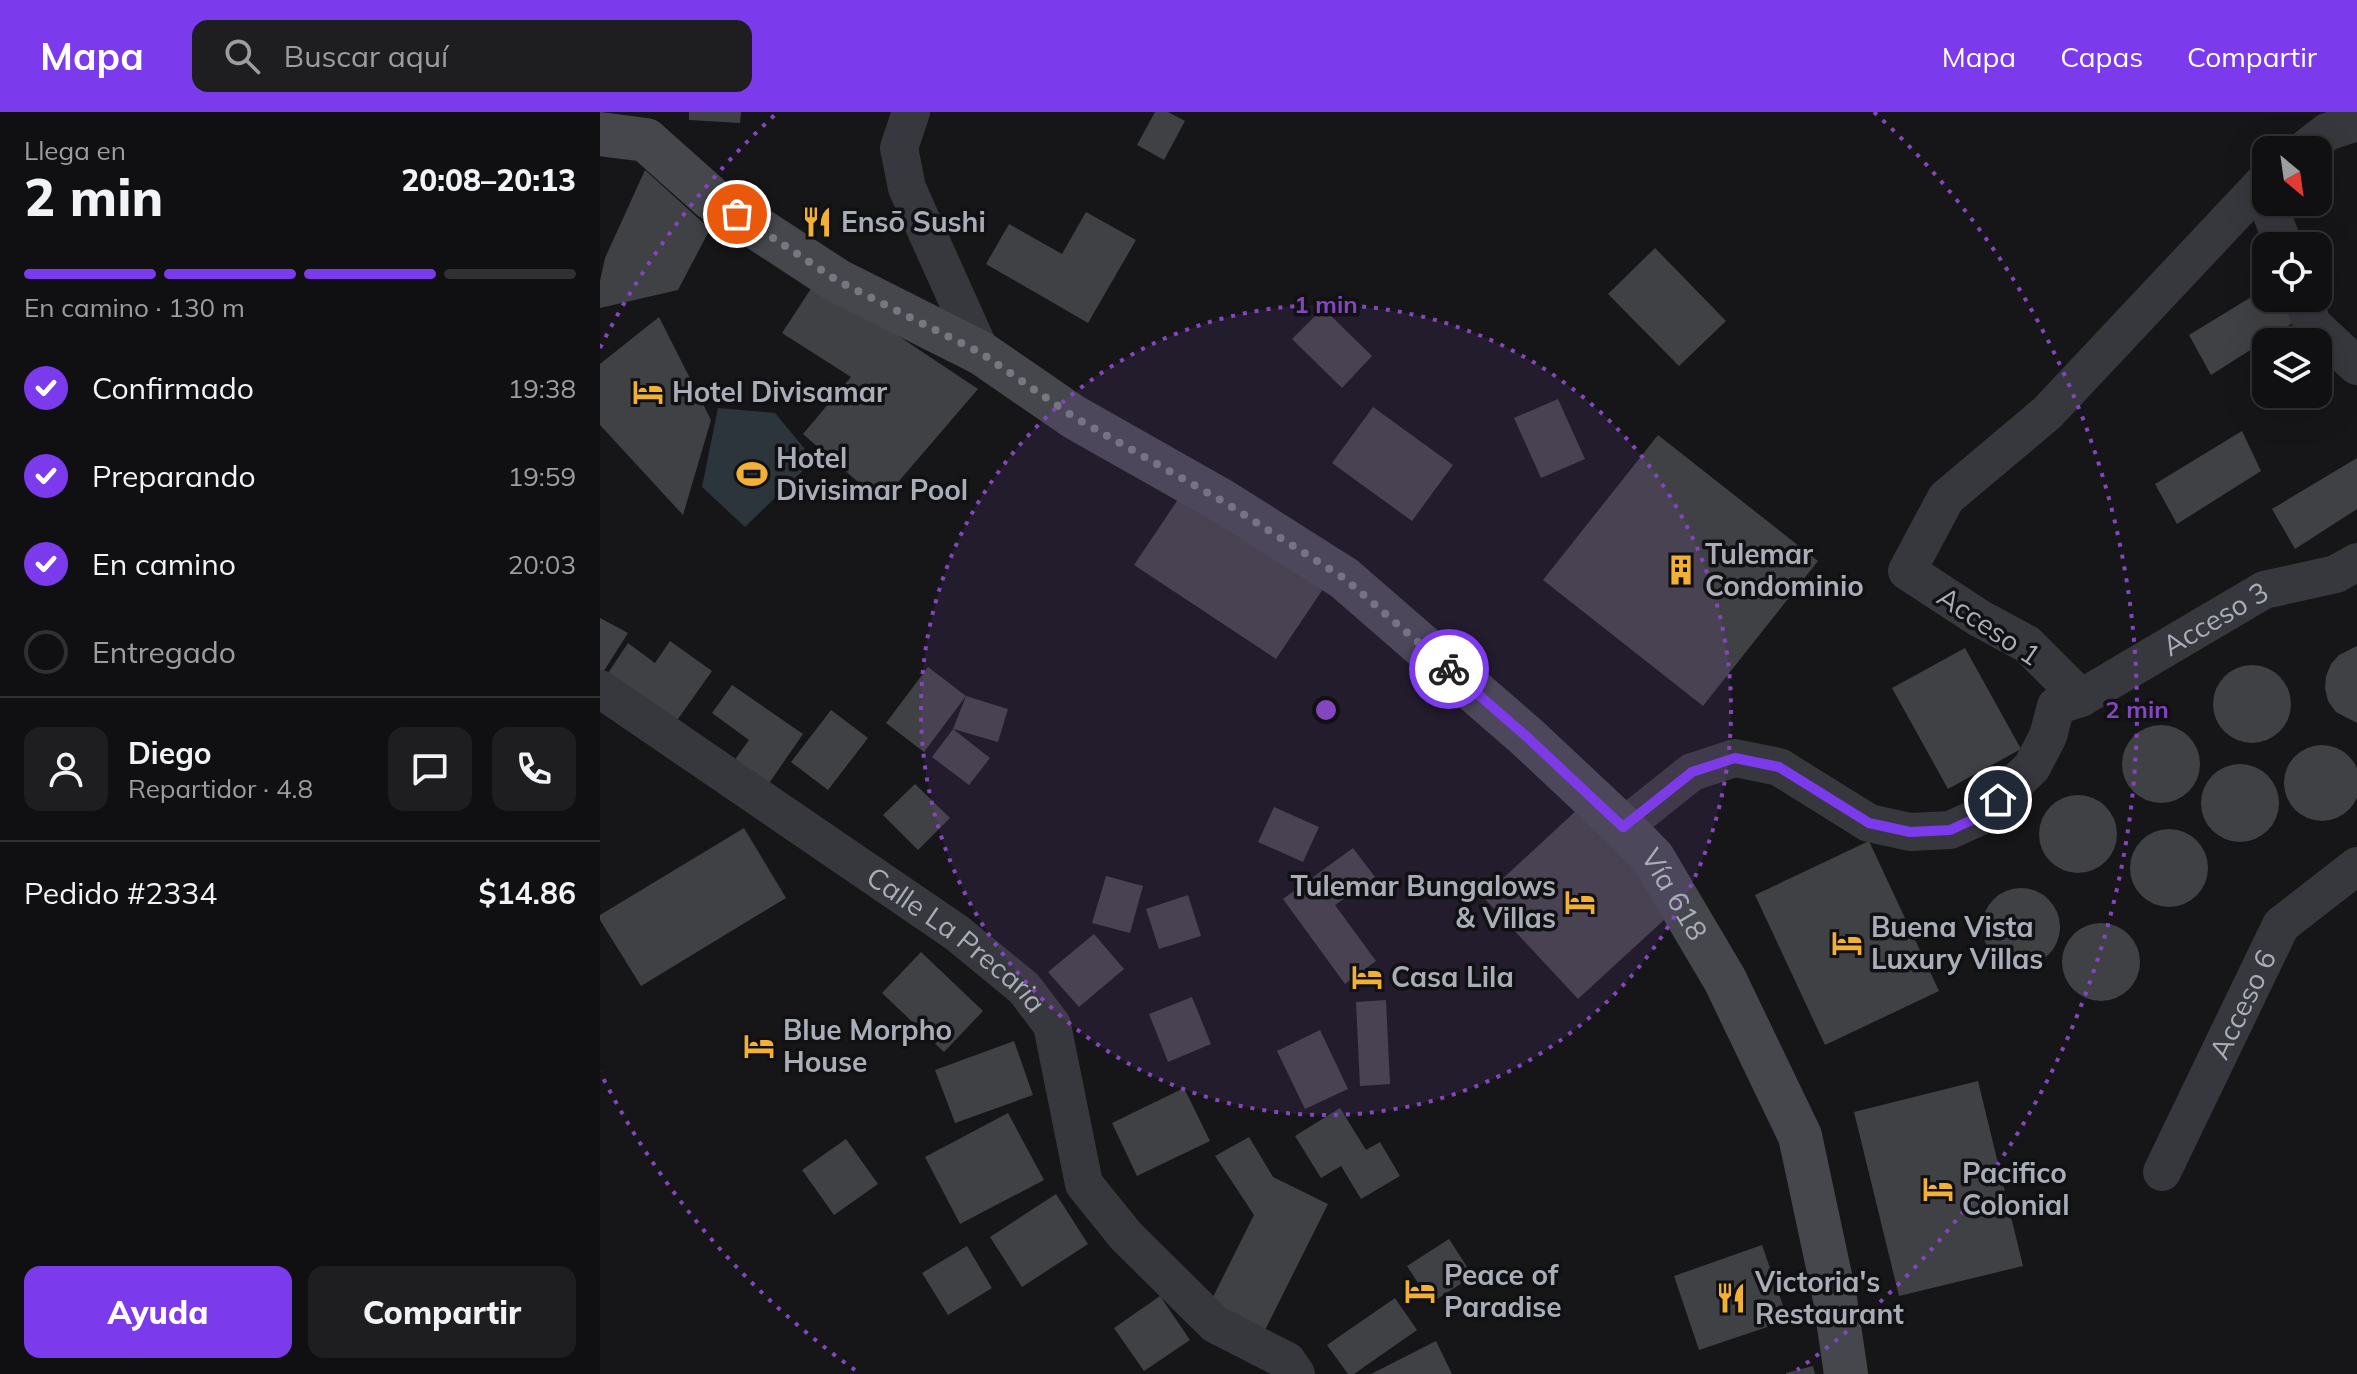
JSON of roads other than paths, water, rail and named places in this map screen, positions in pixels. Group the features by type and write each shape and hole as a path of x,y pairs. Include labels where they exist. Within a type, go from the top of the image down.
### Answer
{"street":[{"path":"911,112 899,148 907,188 981,353"},
{"path":"2322,136 2357,122"},
{"name":"Vía 618","path":"600,134 645,126 711,198 838,281 981,353 1074,417 1224,502 1344,578 1527,737 1623,827 1653,858 1725,980 1800,1136 1835,1299 1846,1374"},
{"name":"Acceso 1","path":"2081,698 2027,644 1979,618 1907,571 1946,498 2047,413 2252,204"},
{"path":"2308,312 2312,324 2357,366"},
{"name":"Acceso 3","path":"2081,698 2264,590 2336,574 2357,562"},
{"name":"Calle La Precaria","path":"600,689 957,933 1024,988 1052,1025 1084,1184 1126,1236 1215,1324 1287,1361 1296,1374"},
{"path":"1623,827 1692,772 1735,758 1779,767 1869,823 1910,832 1950,830 1981,816 2032,767 2048,736 2056,706 2081,698"},
{"name":"Acceso 6","path":"2162,1172 2281,925 2357,866"}],"place":[{"name":"Ensō Sushi","path":"817,222"},
{"name":"Hotel Divisamar","path":"648,392"},
{"name":"Hotel Divisimar Pool","path":"752,474"},
{"name":"Tulemar Condominio","path":"1681,570"},
{"name":"Tulemar Bungalows & Villas","path":"1580,902"},
{"name":"Buena Vista Luxury Villas","path":"1847,943"},
{"name":"Casa Lila","path":"1367,977"},
{"name":"Blue Morpho House","path":"759,1046"},
{"name":"Pacifico Colonial","path":"1938,1189"},
{"name":"Peace of Paradise","path":"1420,1291"},
{"name":"Victoria's Restaurant","path":"1731,1298"}]}
